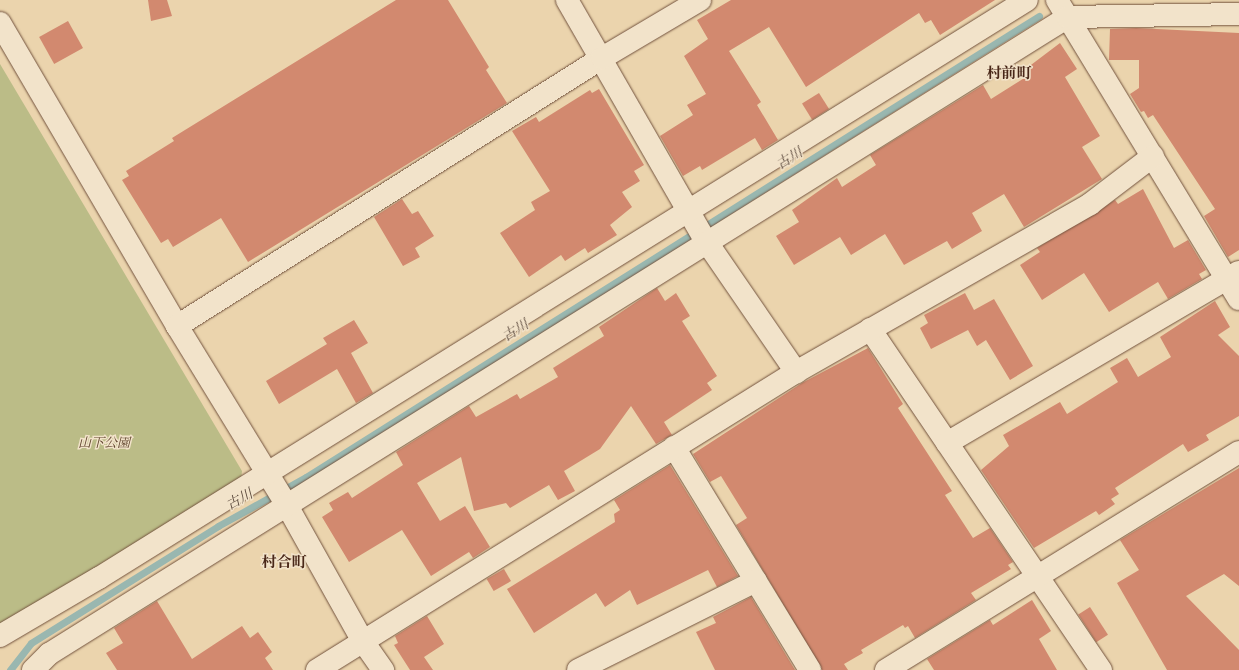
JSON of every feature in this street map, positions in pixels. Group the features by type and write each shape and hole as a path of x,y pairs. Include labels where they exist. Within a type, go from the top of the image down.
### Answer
{"street":[{"path":"567,0 602,58 689,213 796,372"},
{"path":"177,326 602,58 700,0"},
{"path":"0,636 269,475 1027,0"},
{"path":"1063,8 1153,156 1233,276 1239,299"},
{"path":"33,670 49,654 706,240 1063,8 1239,14"},
{"path":"0,23 177,326 269,475 362,640 383,670"},
{"path":"317,670 362,640 796,372 1090,204 1153,156"},
{"path":"947,443 1233,276"},
{"path":"870,329 1039,576 1101,670"},
{"path":"674,447 810,670"},
{"path":"886,670 1239,452"},
{"path":"578,670 756,581"}],"green space":[{"name":"山下公園","path":"0,64 242,471 241,480 0,629"}],"building":[{"path":"148,0 167,0 172,16 151,21"},
{"path":"396,0 448,0 489,67 486,70 507,103 248,262 221,218 173,247 168,239 161,243 122,180 129,176 126,171 174,141 172,138"},
{"path":"731,0 995,0 940,35 931,20 925,23 919,13 806,87 769,27 729,51 761,102 757,105 778,140 762,150 755,138 702,170 700,166 683,176 660,136 693,115 687,105 706,94 684,56 708,39 697,20"},
{"path":"68,21 83,48 54,64 39,37"},
{"path":"1136,28 1239,33 1239,250 1228,257 1204,216 1215,209 1153,115 1148,118 1144,111 1141,112 1130,94 1139,88 1139,60 1109,60 1110,29"},
{"path":"1060,43 1077,69 1065,77 1100,136 1082,147 1102,179 1024,227 1004,194 972,213 982,231 952,249 947,241 904,265 885,234 851,255 840,237 794,265 776,236 799,222 792,210 837,178 842,187 876,165 870,155 983,85 991,99 1026,77 1023,71"},
{"path":"599,89 644,165 634,171 640,181 622,192 632,207 610,225 617,235 588,253 585,248 565,261 561,255 529,277 500,233 535,210 531,202 550,191 512,131 536,117 539,122 590,90 592,93"},
{"path":"819,93 829,109 812,120 802,104"},
{"path":"1143,189 1174,248 1188,240 1206,270 1199,274 1202,279 1168,299 1158,282 1109,312 1084,273 1042,300 1020,265 1040,252 1037,248 1115,200 1118,204"},
{"path":"402,199 412,214 418,211 434,236 415,248 420,257 403,266 374,217"},
{"path":"657,288 665,301 676,293 690,316 682,321 717,376 707,383 712,390 664,422 672,435 656,444 631,406 600,449 564,471 575,491 558,500 549,485 510,508 506,503 474,511 461,457 417,483 440,521 465,506 490,547 473,558 469,552 431,576 402,530 349,562 322,517 333,510 329,503 348,492 352,498 403,465 396,452 469,406 476,417 517,394 520,399 558,377 553,368 604,336 599,327"},
{"path":"965,293 974,310 994,299 1033,366 1010,380 986,340 977,346 968,330 931,349 920,328 928,323 924,315"},
{"path":"1215,301 1230,327 1218,335 1239,356 1239,416 1206,435 1209,440 1188,452 1183,444 1115,488 1119,494 1111,499 1115,504 1099,515 1096,511 1034,548 981,470 1009,446 1003,435 1060,402 1067,414 1118,382 1110,368 1127,358 1138,377 1171,357 1160,337"},
{"path":"354,320 368,343 351,353 373,393 356,403 337,369 279,404 266,381 327,344 323,338"},
{"path":"868,348 903,404 898,408 952,491 945,495 973,538 990,528 1013,562 1008,565 1011,569 971,593 976,600 915,638 908,626 905,628 903,625 861,650 863,653 844,664 848,670 822,670 736,525 747,518 721,476 710,482 693,454 802,383"},
{"path":"670,465 738,576 717,587 708,570 637,605 630,590 605,607 596,593 534,633 507,589 615,522 614,514 620,510 614,500"},
{"path":"1239,468 1239,586 1224,574 1186,596 1239,650 1239,670 1167,670 1117,583 1139,570 1120,540"},
{"path":"504,569 511,581 494,591 487,579"},
{"path":"751,597 795,670 715,670 696,632 716,623 713,617"},
{"path":"1032,600 1051,631 1039,639 1057,670 934,670 927,659 990,620 993,625"},
{"path":"157,601 192,659 242,626 250,638 258,632 272,652 265,658 273,670 117,670 106,653 123,643 114,628"},
{"path":"1090,607 1108,635 1096,642 1078,615"},
{"path":"427,616 444,644 424,657 433,670 410,670 394,645 398,643 395,636"}],"waterway":[{"name":"古川","path":"10,670 31,643 218,526 306,477 1039,16"}],"district":[{"name":"村前町","path":"1009,73"},
{"name":"村合町","path":"284,562"}]}
